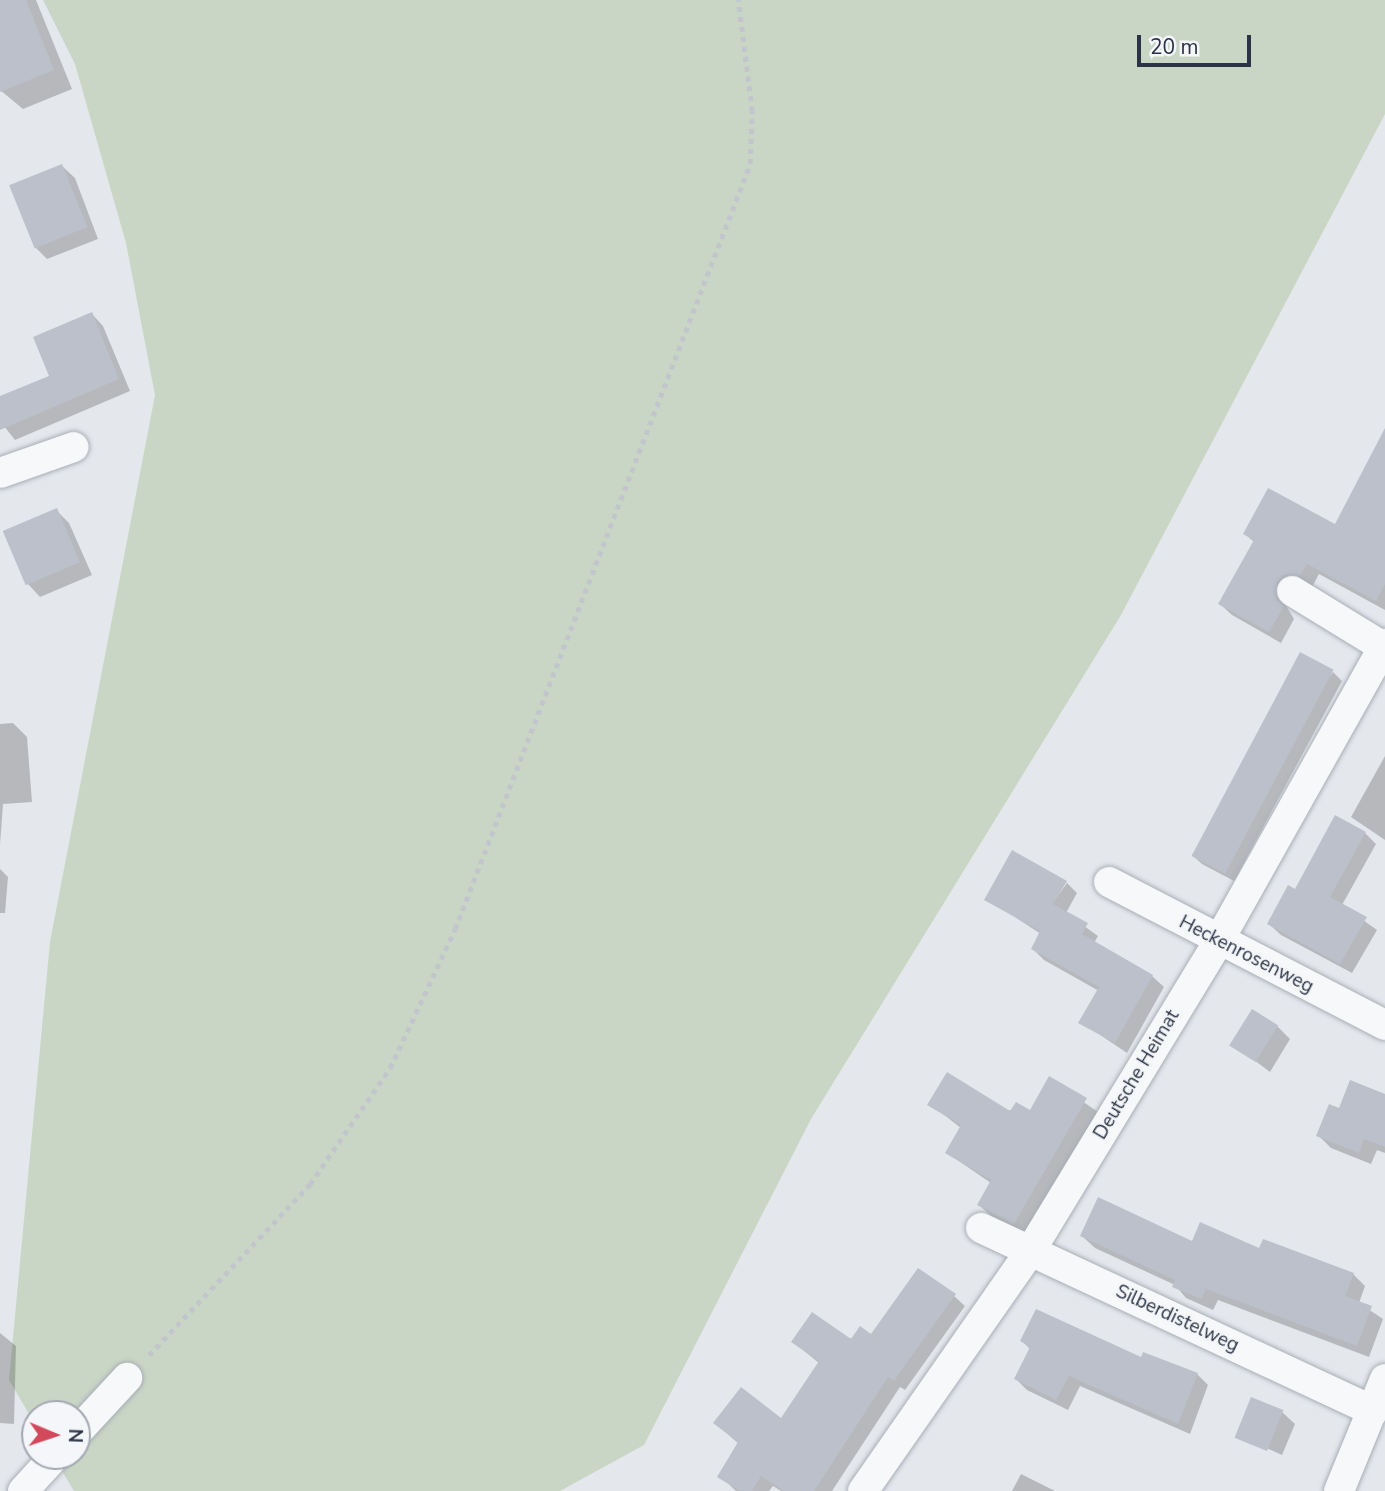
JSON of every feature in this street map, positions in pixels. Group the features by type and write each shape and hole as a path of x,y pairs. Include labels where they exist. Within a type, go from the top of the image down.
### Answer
{"street":[{"path":"0,473 74,447"},
{"path":"1292,591 1384,646"},
{"name":"Deutsche Heimat","path":"863,1491 1031,1250 1218,942 1384,646"},
{"name":"Heckenrosenweg","path":"1109,882 1218,942 1385,1026"},
{"name":"Silberdistelweg","path":"981,1228 1373,1410"},
{"path":"91,1418 127,1378"},
{"path":"1339,1491 1385,1380"},
{"path":"23,1491 42,1470"}],"path":[{"path":"127,1378 310,1184 390,1068 455,929 750,164 752,111 738,0"}],"green space":[{"path":"43,0 1385,0 1385,114 1121,615 811,1119 644,1445 560,1491 74,1491 61,1470 91,1470 91,1400 21,1400 9,1380 50,942 155,395 126,243 75,64"}],"building":[{"path":"0,0 26,0 54,70 0,92"},
{"path":"62,164 87,227 35,248 9,185"},
{"path":"92,312 119,379 0,430 0,396 49,376 33,337"},
{"path":"1385,428 1385,584 1376,601 1307,564 1300,576 1284,575 1277,582 1276,599 1284,606 1269,632 1218,604 1254,540 1243,534 1268,488 1335,524"},
{"path":"57,508 80,562 26,585 3,531"},
{"path":"1300,652 1334,670 1225,874 1192,856"},
{"path":"1335,815 1366,832 1330,897 1367,917 1340,964 1267,924 1288,885 1295,889"},
{"path":"1012,850 1067,881 1053,904 1088,923 1082,934 1153,975 1115,1043 1078,1023 1099,987 1031,949 1040,931 984,900"},
{"path":"1252,1009 1278,1025 1256,1062 1229,1045"},
{"path":"947,1072 1010,1111 1016,1102 1030,1110 1049,1076 1087,1098 1014,1224 977,1205 991,1180 945,1153 961,1125 927,1105"},
{"path":"1350,1080 1385,1094 1385,1147 1364,1139 1359,1153 1316,1136 1329,1104 1339,1108"},
{"path":"1098,1197 1192,1241 1200,1222 1259,1248 1263,1239 1354,1273 1345,1296 1372,1306 1357,1346 1206,1289 1201,1299 1172,1287 1175,1280 1080,1236"},
{"path":"918,1268 956,1294 894,1381 888,1377 814,1491 784,1491 761,1476 752,1491 740,1491 717,1477 738,1442 713,1423 741,1387 781,1418 819,1361 791,1342 812,1312 851,1339 860,1326 871,1334"},
{"path":"1036,1309 1141,1357 1143,1352 1198,1373 1178,1424 1069,1376 1056,1400 1014,1379 1030,1347 1020,1341"},
{"path":"1251,1397 1283,1410 1267,1451 1235,1438"}]}
